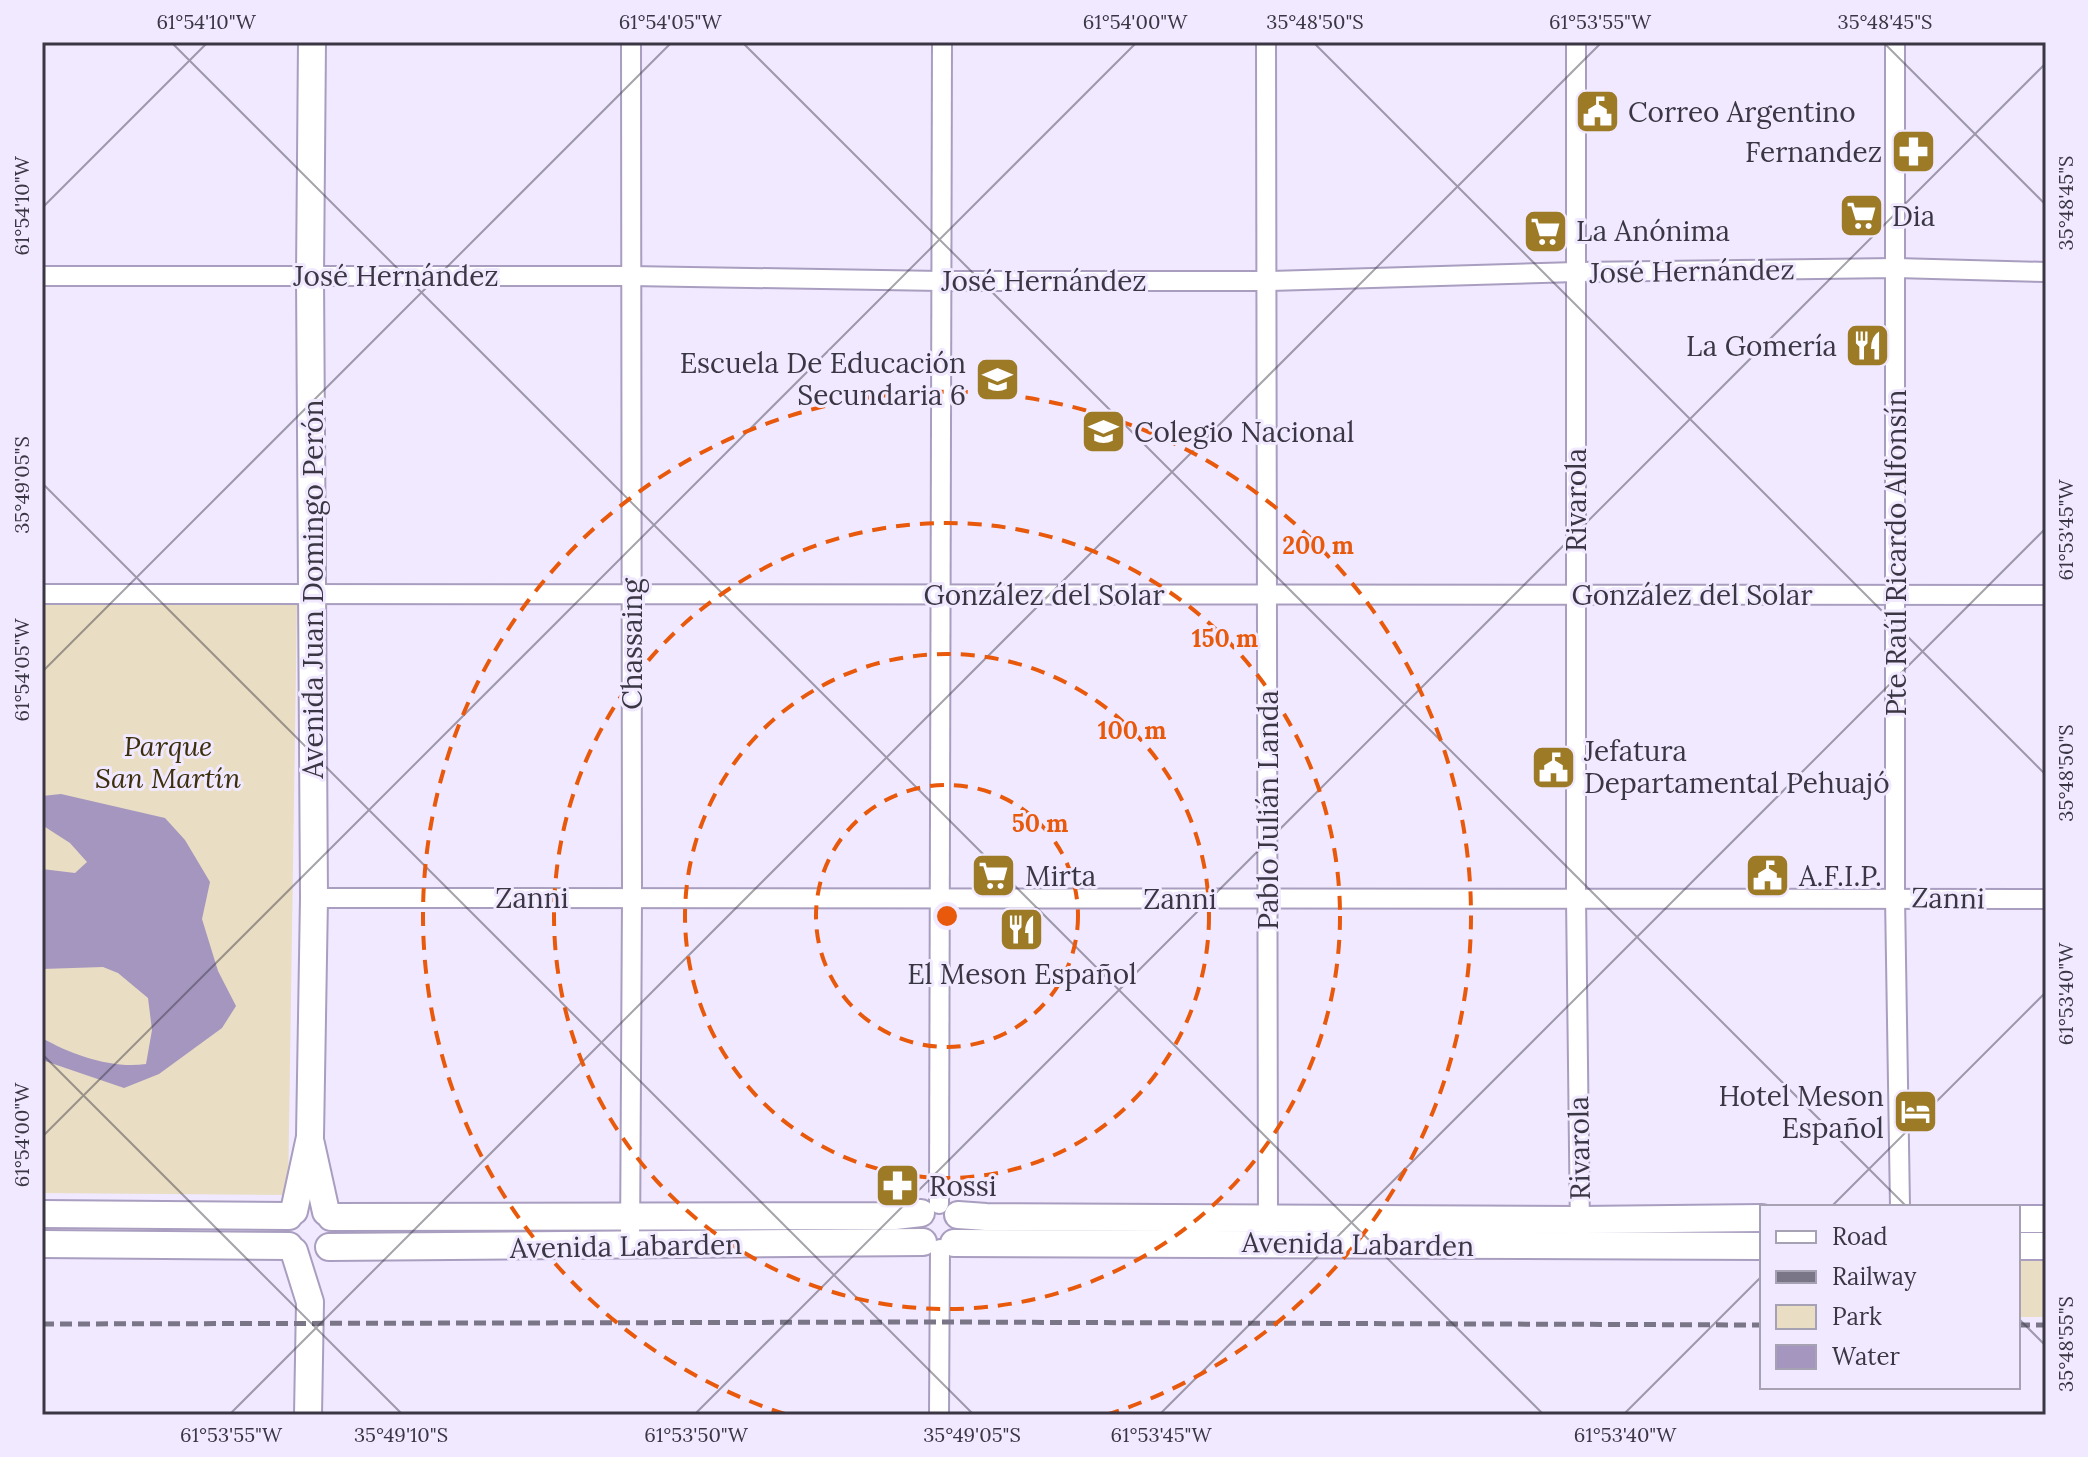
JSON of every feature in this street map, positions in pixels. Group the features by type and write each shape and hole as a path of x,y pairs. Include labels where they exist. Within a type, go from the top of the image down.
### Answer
{"main road":[{"name":"Avenida Juan Domingo Perón","path":"291,1214 310,1137 314,898 310,276 312,42"},
{"name":"Avenida Juan Domingo Perón","path":"310,1137 328,1215"},
{"path":"42,1214 291,1214 310,1206 328,1215 335,1231 310,1302 308,1415"},
{"name":"Avenida Labarden","path":"328,1215 895,1216 939,1211 1268,1230 1580,1233 1760,1246"},
{"path":"939,1211 961,1230 939,1245 916,1228 939,1211"},
{"path":"291,1214 284,1233 310,1302"},
{"name":"Avenida Labarden","path":"1580,1233 1760,1218"},
{"path":"2020,1219 2046,1219"},
{"name":"Avenida Labarden","path":"326,1250 939,1245 1268,1230"},
{"path":"42,1244 291,1248 310,1256 326,1250"},
{"path":"2020,1246 2046,1246"}],"street":[{"name":"Chassaing","path":"630,1246 631,42"},
{"path":"939,1211 942,42"},
{"name":"Pablo Julián Landa","path":"1266,42 1268,1230"},
{"name":"Rivarola","path":"1576,42 1576,898 1580,1233"},
{"name":"Pte Raúl Ricardo Alfonsín","path":"1895,42 1895,897 1900,1205"},
{"name":"José Hernández","path":"42,276 631,276 941,281 1267,281 1576,272 1896,268 2046,272"},
{"name":"González del Solar","path":"42,594 2046,595"},
{"name":"Zanni","path":"314,898 2046,899"},
{"path":"939,1245 939,1415"}],"green space":[{"name":"Parque San Martín","path":"42,597 297,600 288,1195 42,1193"},
{"path":"2020,1255 2046,1255 2046,1317 2020,1317"}],"water":[{"path":"61,794 165,818 185,840 210,882 202,919 218,971 236,1006 222,1028 159,1074 124,1088 42,1060 42,1038 92,1059 146,1064 152,1030 148,998 118,973 103,967 42,969 42,869 75,873 87,862 70,843 42,825 42,796"}],"railway":[{"path":"42,1324 938,1322 1760,1325"},
{"path":"2020,1325 2046,1325"}],"place":[{"name":"Correo Argentino","path":"1597,112"},
{"name":"Fernandez","path":"1913,152"},
{"name":"Dia","path":"1861,216"},
{"name":"La Anónima","path":"1545,231"},
{"name":"La Gomería","path":"1868,346"},
{"name":"Escuela De Educación Secundaria 6","path":"997,379"},
{"name":"Colegio Nacional","path":"1103,432"},
{"name":"Jefatura Departamental Pehuajó","path":"1553,767"},
{"name":"Mirta","path":"994,876"},
{"name":"A.F.I.P.","path":"1768,876"},
{"name":"El Meson Español","path":"1022,930"},
{"name":"Hotel Meson Español","path":"1915,1112"},
{"name":"Rossi","path":"898,1186"}]}
